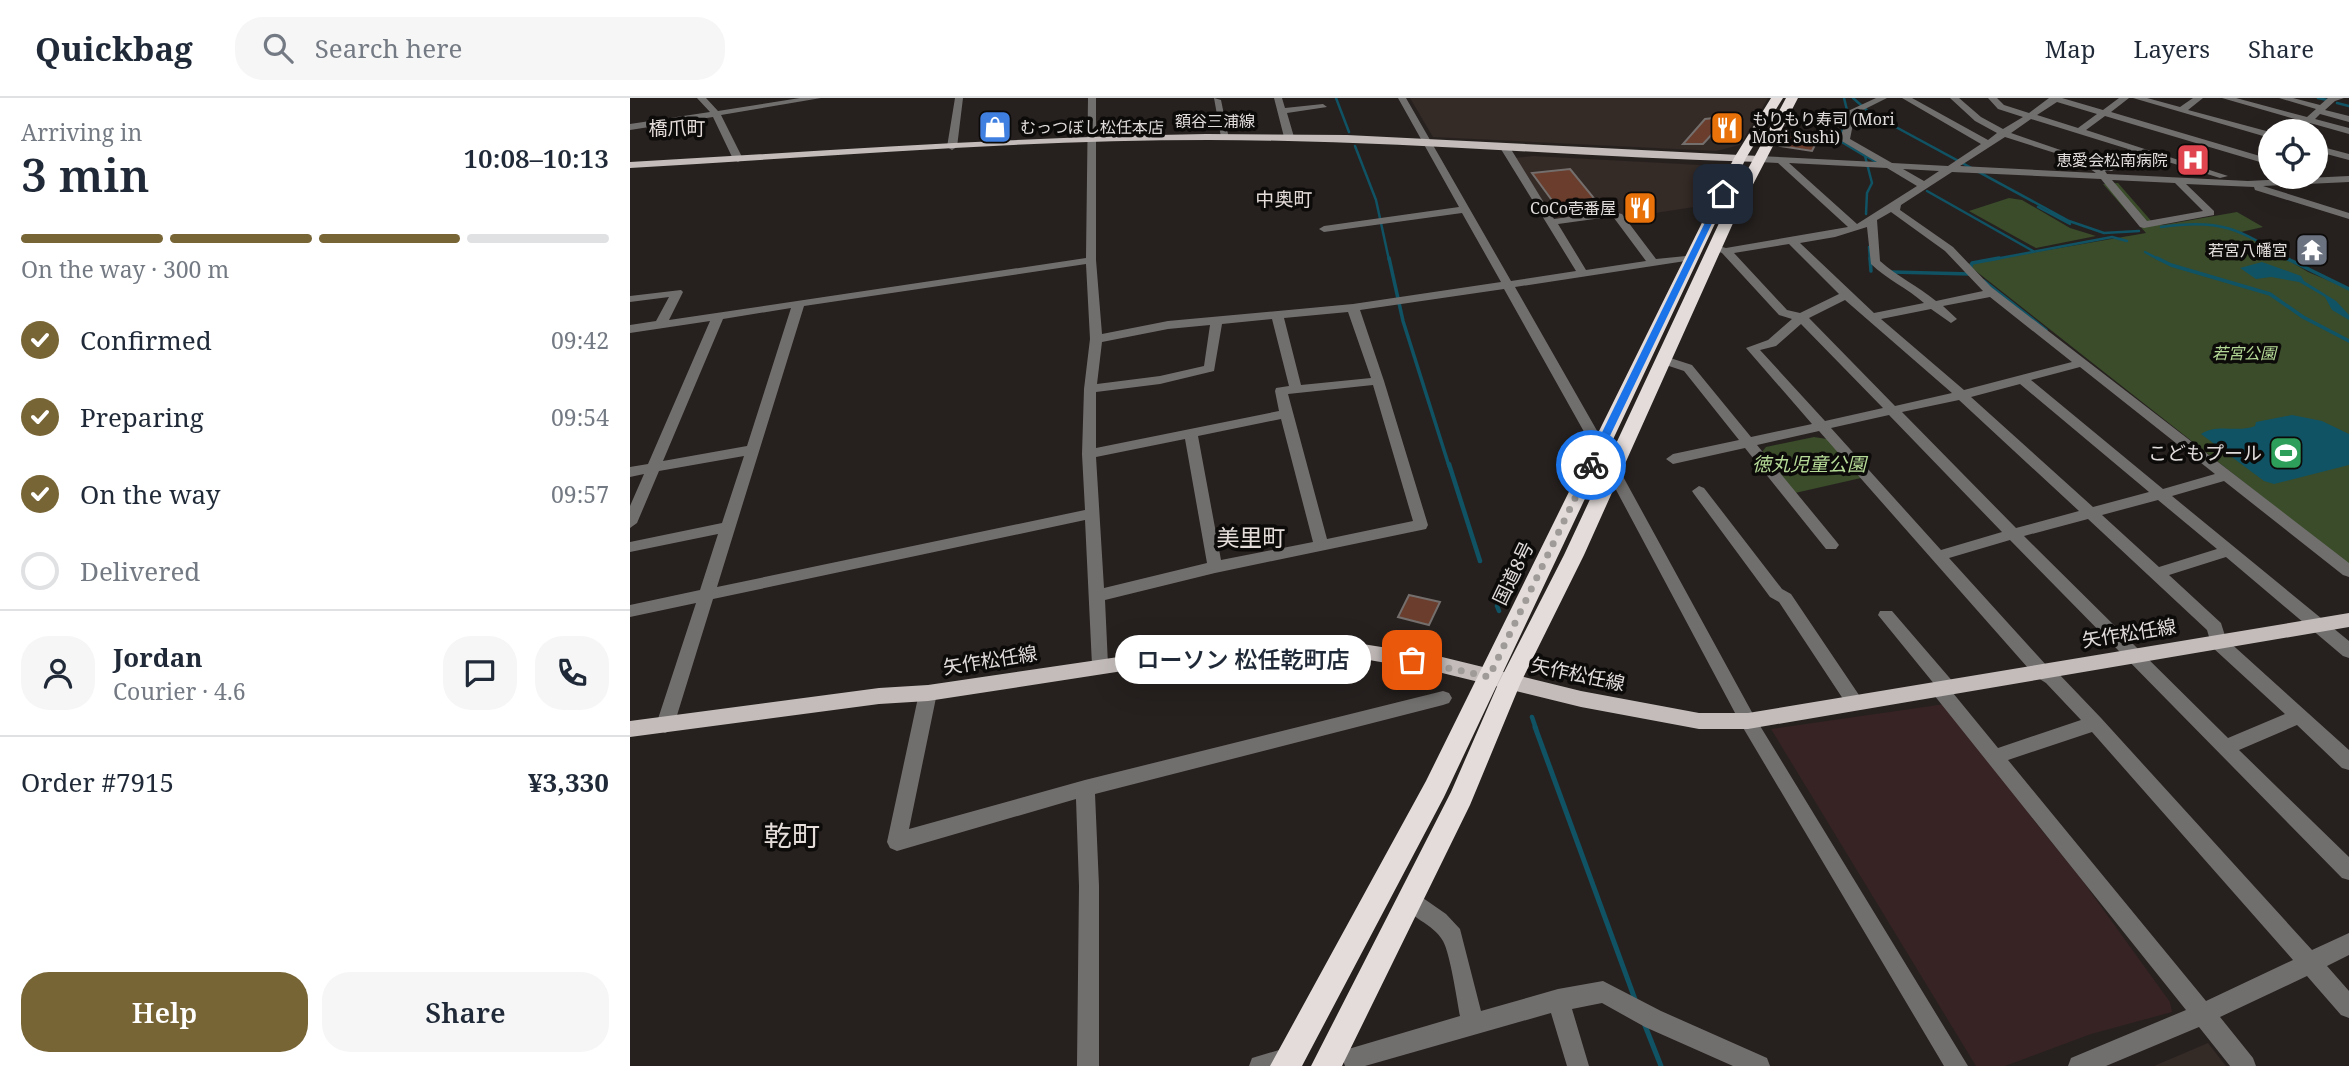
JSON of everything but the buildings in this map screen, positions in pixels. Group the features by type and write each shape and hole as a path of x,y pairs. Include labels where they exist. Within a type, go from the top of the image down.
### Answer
{"highway":[{"name":"国道8号","path":"1326,1066 1461,797 1500,680 1599,450 1692,257 1759,159 1777,98"},
{"name":"国道8号","path":"1287,1062 1435,789 1500,680 1613,471 1664,360 1720,250 1759,159 1792,98"}],"main road":[{"name":"額谷三浦線","path":"630,165 1091,140 1226,137 1426,142 1759,159"},
{"name":"矢作松任線","path":"630,729 879,696 928,693 1100,665 1306,642 1438,664 1581,699 1699,721 1748,721 2349,620"}],"street":[{"path":"701,98 715,112 738,159"},
{"path":"630,127 817,98"},
{"path":"953,147 959,98"},
{"path":"1092,98 1091,260 1096,339 1090,389 1088,454 1100,665"},
{"path":"1278,98 1289,137"},
{"path":"1402,98 1613,471 1748,721 1957,1066"},
{"path":"1883,98 1851,113 1846,140 1923,185"},
{"path":"1906,98 1987,143"},
{"path":"1992,98 2001,107 2133,150 2167,146 2258,160"},
{"path":"1720,250 1792,241 1855,228 1896,204 2055,98 2104,113 2244,183 2349,216"},
{"path":"2079,131 2125,98"},
{"path":"2137,98 2258,132"},
{"path":"2182,110 2199,98"},
{"path":"2226,98 2248,101 2302,119"},
{"path":"2283,98 2349,119"},
{"path":"2310,119 2333,98"},
{"path":"1220,99 1226,137"},
{"path":"1955,99 1976,99"},
{"path":"1955,99 1978,119 2003,133 2080,158 2100,171 2144,225 2210,213 2176,179"},
{"path":"1282,111 1323,107"},
{"path":"2328,126 2349,131"},
{"path":"1504,146 1583,273"},
{"path":"2100,171 2109,169 2133,150"},
{"path":"2328,151 2349,157"},
{"path":"1759,159 1890,166 1954,164 1981,170 2100,171 2244,183 2349,179"},
{"path":"1759,159 1855,228"},
{"path":"2244,183 2258,171"},
{"path":"2328,180 2349,186"},
{"path":"1896,204 1895,211 1903,219 1948,247 1991,293 2349,571"},
{"path":"1324,229 1466,209"},
{"path":"1552,222 1609,214 1618,216 1653,262"},
{"path":"1872,218 1875,262 1895,280 1912,286 1951,319"},
{"path":"1792,241 1846,295 1962,395 2215,627 2218,642 2349,762"},
{"path":"1720,250 1783,313 1801,317 2349,871"},
{"path":"1096,339 1168,325 1353,308 1692,257"},
{"path":"631,331 661,324 1091,260"},
{"path":"630,299 677,292 661,324"},
{"path":"1872,317 1991,293"},
{"path":"1846,295 1801,317 1772,344 1752,348 2041,671 2052,678 2095,723 2349,1007"},
{"path":"665,725 799,303"},
{"path":"1097,596 1215,567 1421,525 1353,308"},
{"path":"1277,314 1296,389"},
{"path":"630,523 718,316"},
{"path":"1090,389 1160,380 1210,368 1217,320"},
{"path":"1664,360 1688,368 1831,545"},
{"path":"1673,459 1962,395 2082,363"},
{"path":"2023,380 2349,651"},
{"path":"1321,545 1281,391 1378,382"},
{"path":"1088,454 1286,414"},
{"path":"1191,434 1215,567"},
{"path":"630,472 751,450"},
{"path":"1939,555 2012,532 2161,495 2227,475"},
{"path":"1699,491 1776,593 1786,597 1856,703"},
{"path":"630,611 1093,513"},
{"path":"630,547 728,527"},
{"path":"2157,573 2229,551"},
{"path":"1886,615 1994,757 2245,1066"},
{"path":"928,693 897,842 1085,788 1443,698"},
{"path":"2226,747 2299,716"},
{"path":"1994,757 2095,723"},
{"path":"1085,788 1089,886 1087,1066"},
{"path":"1410,899 1453,936 1473,1024"},
{"path":"2079,1066 2203,1014 2349,944"},
{"path":"1353,1058 1558,1000 1603,992 1653,1019 1759,1066"},
{"path":"1558,1000 1578,1066"},
{"path":"1260,1066 1287,1062"}],"shaded area":[{"path":"1410,98 1768,98 1740,145 1716,151 1433,137"},
{"path":"1533,156 1700,165 1719,174 1703,209 1694,207 1623,218 1620,214 1564,219 1553,217 1515,158"},
{"path":"1952,703 2035,822 2079,876 2170,1002 2172,1012 2091,1034 2005,1066 1976,1066 1771,729"},
{"path":"2208,1043 2226,1066 2154,1066"}],"green space":[{"name":"若宮公園","path":"2118,183 2153,223 2163,225 2237,212 2263,227 2241,232 2308,272 2349,289 2349,565 1967,264 2146,233 2103,184"},
{"path":"2009,198 2022,200 2070,228 2096,236 2036,248 1969,211"},
{"name":"徳丸児童公園","path":"1814,437 1827,439 1861,478 1795,493 1762,452 1766,447"}],"water":[{"path":"2262,262 2301,276 2304,281 2336,301 2349,315 2349,320 2332,310 2325,297 2299,282 2271,277 2256,279 2240,268"},
{"name":"こどもプール","path":"2292,415 2322,421 2349,434 2349,465 2274,484 2264,481 2201,434 2214,429 2248,428 2255,426 2256,422"}],"waterway":[{"path":"1336,98 1349,132"},
{"path":"1844,98 1847,110 1840,141 1865,156 1872,183 1867,193 1866,214"},
{"path":"1853,98 1870,113 2069,221 2104,233 2139,231"},
{"path":"2318,98 2327,100"},
{"path":"2337,103 2349,106"},
{"path":"1355,146 1376,200 1389,260"},
{"path":"1866,156 1876,162"},
{"path":"1927,191 2033,251"},
{"path":"2038,207 2070,224"},
{"path":"2161,227 2199,224 2229,228 2256,240 2289,260"},
{"path":"1990,260 2112,237 2127,241"},
{"path":"1869,247 1870,260"},
{"path":"2145,252 2160,260"},
{"path":"1389,258 1403,321 1449,466"},
{"path":"1870,258 1871,271"},
{"path":"1970,270 1972,263 1999,258"},
{"path":"2157,258 2171,265 2270,294 2303,317 2349,341"},
{"path":"2286,258 2349,289"},
{"path":"1891,272 1971,274"},
{"path":"1984,281 2046,330"},
{"path":"1449,464 1480,561"},
{"path":"1497,606 1499,611"},
{"path":"1532,717 1536,729"},
{"path":"1535,727 1636,1002"},
{"path":"1644,1023 1661,1066"}],"way so far":[{"path":"1412,660 1489,677 1591,465"}],"place":[{"name":"むっつぼし松任本店","path":"995,127"},
{"name":"もりもり寿司 (Mori Mori Sushi)","path":"1727,128"},
{"name":"恵愛会松南病院","path":"2193,160"},
{"name":"CoCo壱番屋","path":"1640,208"},
{"name":"若宮八幡宮","path":"2312,250"},
{"name":"こどもプール","path":"2286,453"},
{"name":"ローソン 松任乾町店","path":"1412,660"}],"district":[{"name":"橋爪町","path":"677,128"},
{"name":"中奥町","path":"1284,199"},
{"name":"美里町","path":"1251,537"},
{"name":"乾町","path":"792,835"}],"route":[{"path":"1591,465 1723,194"}]}
